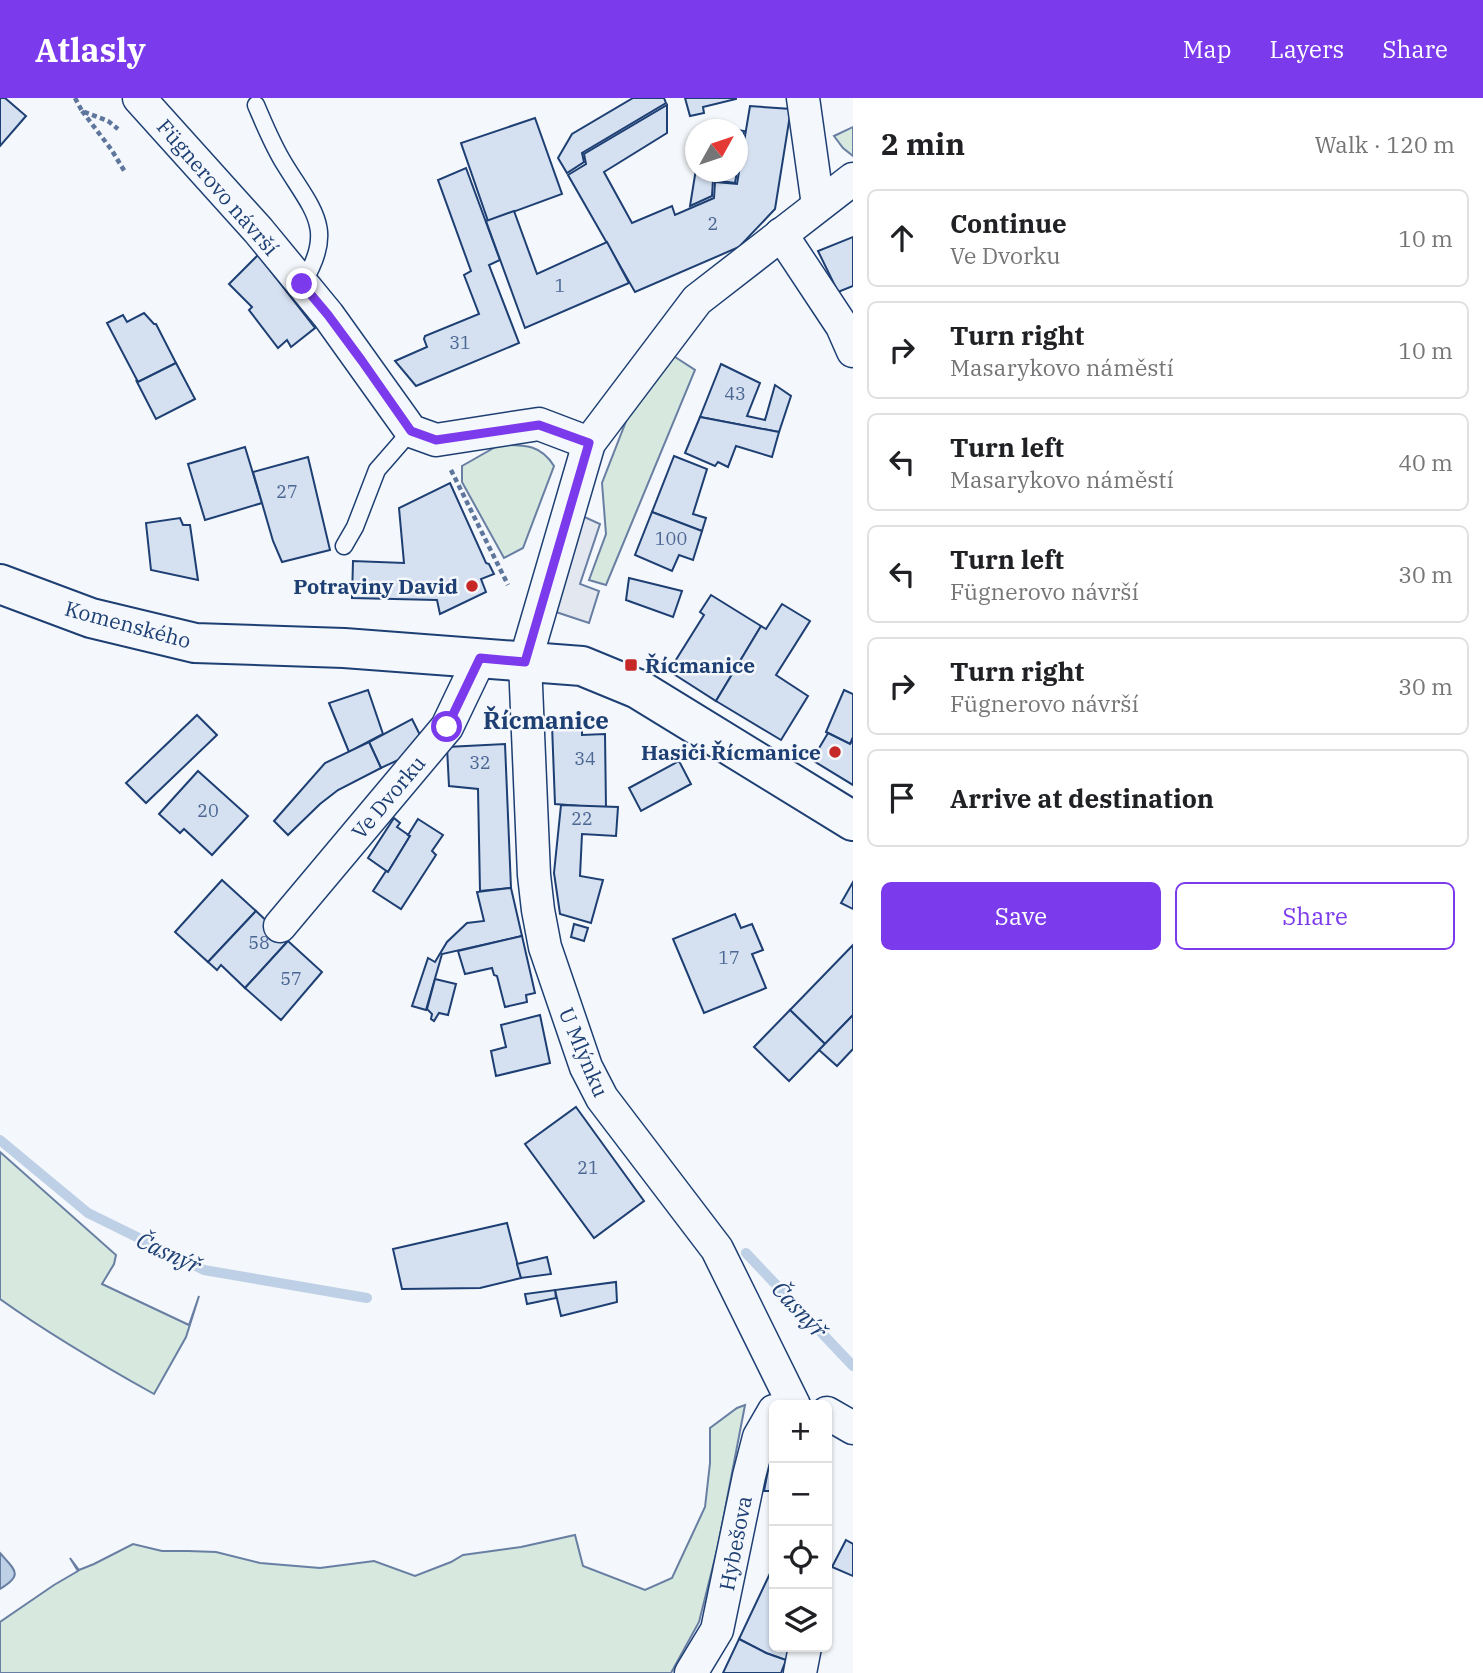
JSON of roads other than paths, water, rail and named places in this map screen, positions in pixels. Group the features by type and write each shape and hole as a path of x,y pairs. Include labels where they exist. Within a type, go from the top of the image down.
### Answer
{"main road":[{"name":"Komenského","path":"0,584 91,618 195,643 344,648 582,666 638,689 852,821"}],"street":[{"name":"Fügnerovo návrší","path":"139,98 257,230 424,436"},
{"path":"803,98 818,205"},
{"path":"424,436 539,425 589,443 697,300 853,179"},
{"path":"781,234 842,327 853,351"},
{"name":"U Mlýnku","path":"589,443 525,662 534,875 545,947 586,1067 602,1098 717,1249 788,1400"},
{"name":"Ve Dvorku","path":"279,926 447,727 480,658"},
{"path":"832,1416 853,1428"},
{"name":"Hybešova","path":"691,1673 717,1630 749,1476 759,1437 769,1426"},
{"path":"800,1673 804,1652"}],"lane":[{"path":"256,105 267,131 314,214 319,229 318,252 302,284"},
{"path":"344,546 355,527 377,470 424,436"}],"water":[{"path":"0,1553 13,1568 15,1576 0,1589"}],"waterway":[{"name":"Časnýř","path":"0,1140 88,1213 204,1270 367,1298"},
{"name":"Časnýř","path":"746,1253 853,1366"}],"place":[{"name":"Potraviny David","path":"472,586"},
{"name":"Řícmanice","path":"631,665"},
{"name":"Hasiči Řícmanice","path":"835,752"}],"district":[{"name":"Řícmanice","path":"546,720"}]}
